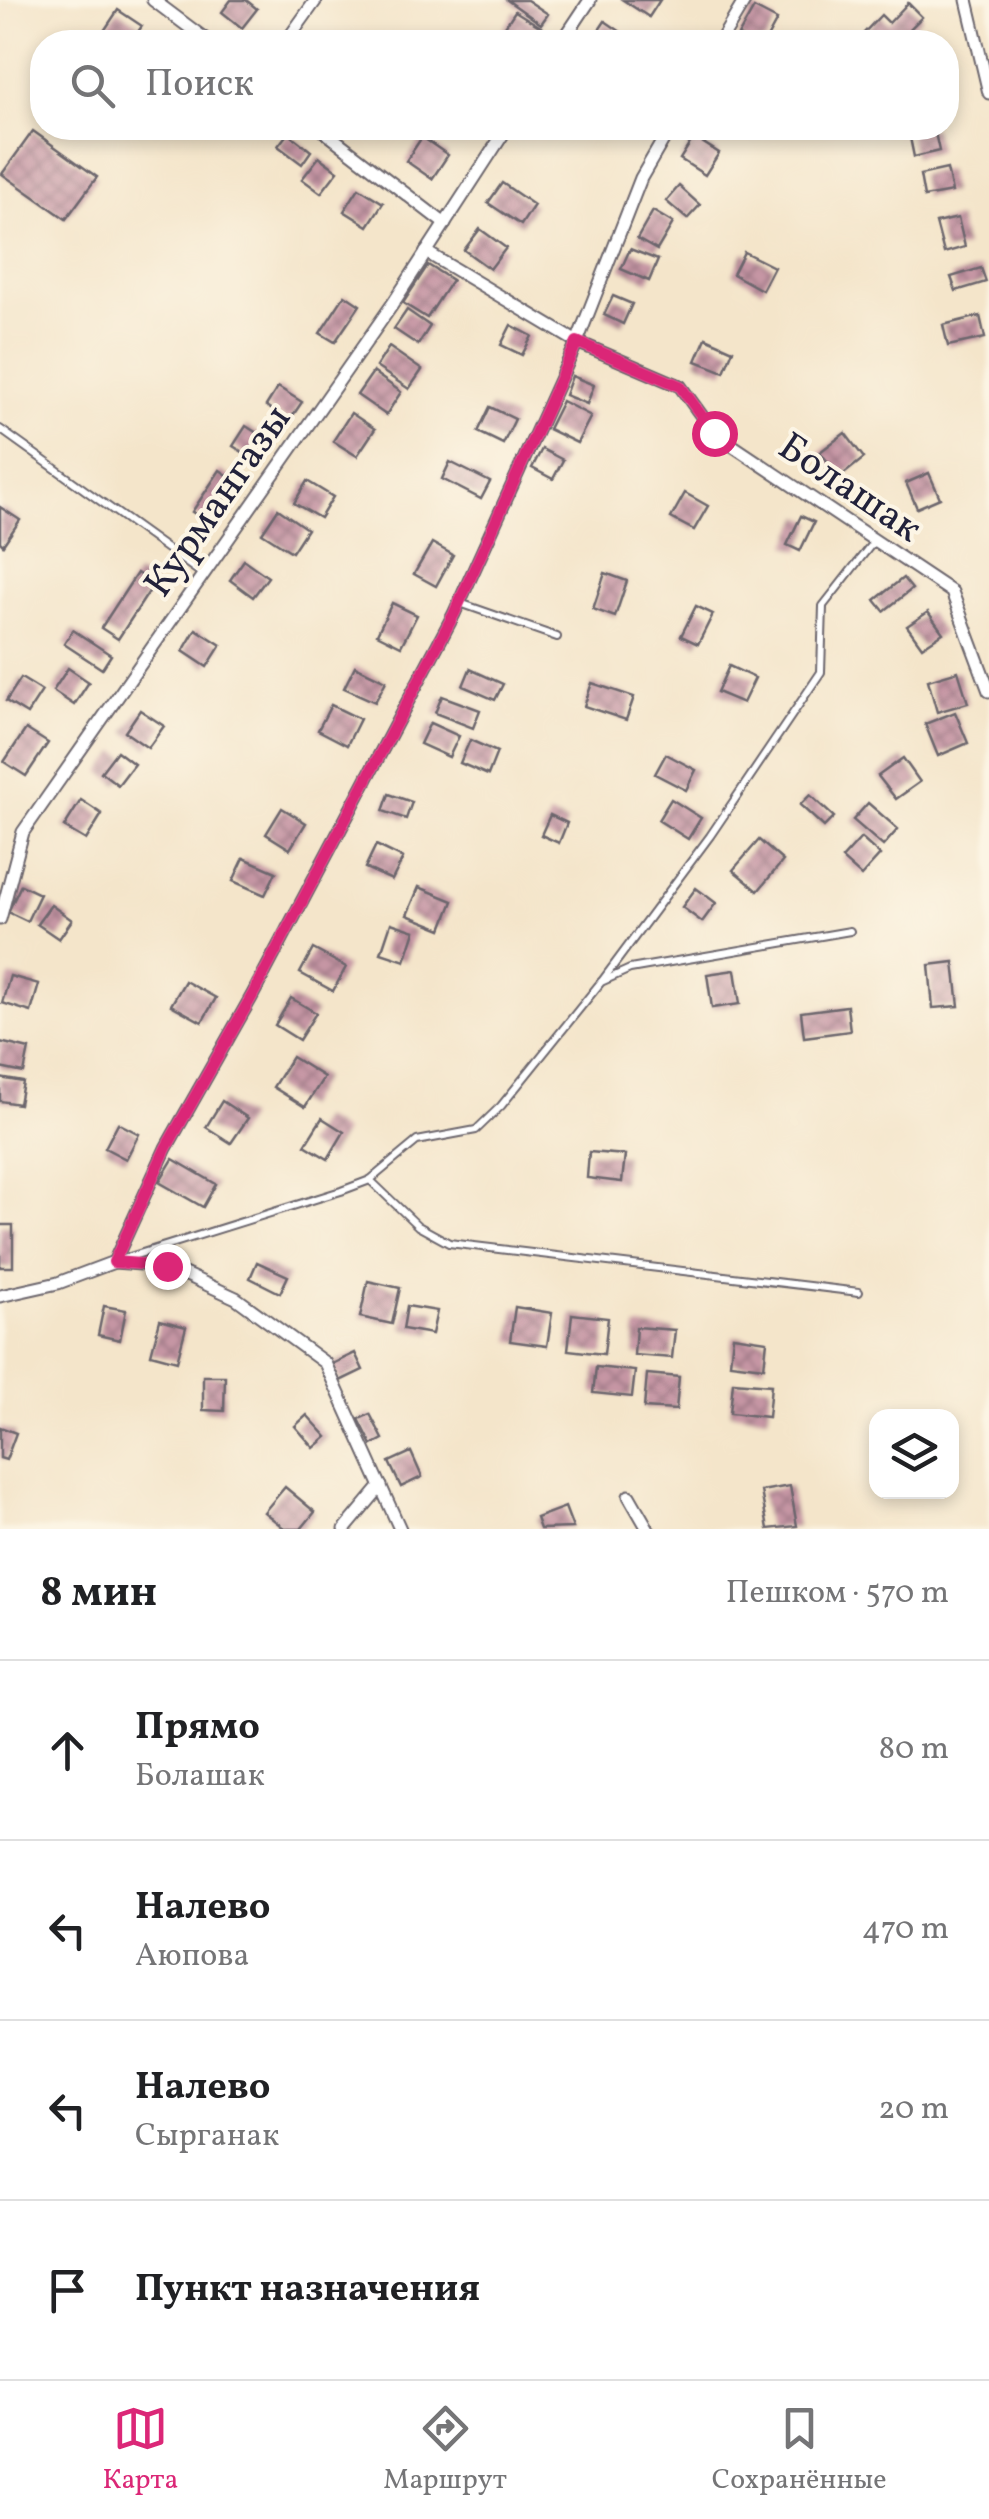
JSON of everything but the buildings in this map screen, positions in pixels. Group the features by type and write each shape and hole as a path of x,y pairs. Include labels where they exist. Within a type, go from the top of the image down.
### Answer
{"street":[{"path":"154,0 193,30"},
{"path":"295,30 316,0"},
{"path":"570,30 590,0"},
{"path":"727,30 744,0"},
{"path":"967,0 989,94"},
{"path":"336,140 445,224"},
{"name":"Курмангазы","path":"0,919 23,832 426,252 499,140"},
{"path":"114,1262 166,1148 252,996 459,602 577,342 641,178 663,140"},
{"name":"Болашак","path":"426,252 577,342 680,386 714,433 952,592 989,691"},
{"path":"0,1296 58,1283 114,1262 167,1266 236,1298 325,1363 400,1529"},
{"path":"345,1529 381,1486"},
{"path":"629,1496 648,1529"}],"lane":[{"path":"0,430 203,575"},
{"path":"114,1262 370,1180 417,1142 476,1130 501,1106 602,982 710,836 822,672 823,606 875,540"},
{"path":"459,602 557,637"},
{"path":"602,982 630,969 850,931"},
{"path":"370,1180 418,1226 449,1243 859,1292"}],"route":[{"path":"167,1266 114,1262 166,1148 252,996 454,614 577,342 680,386 714,433"}]}
